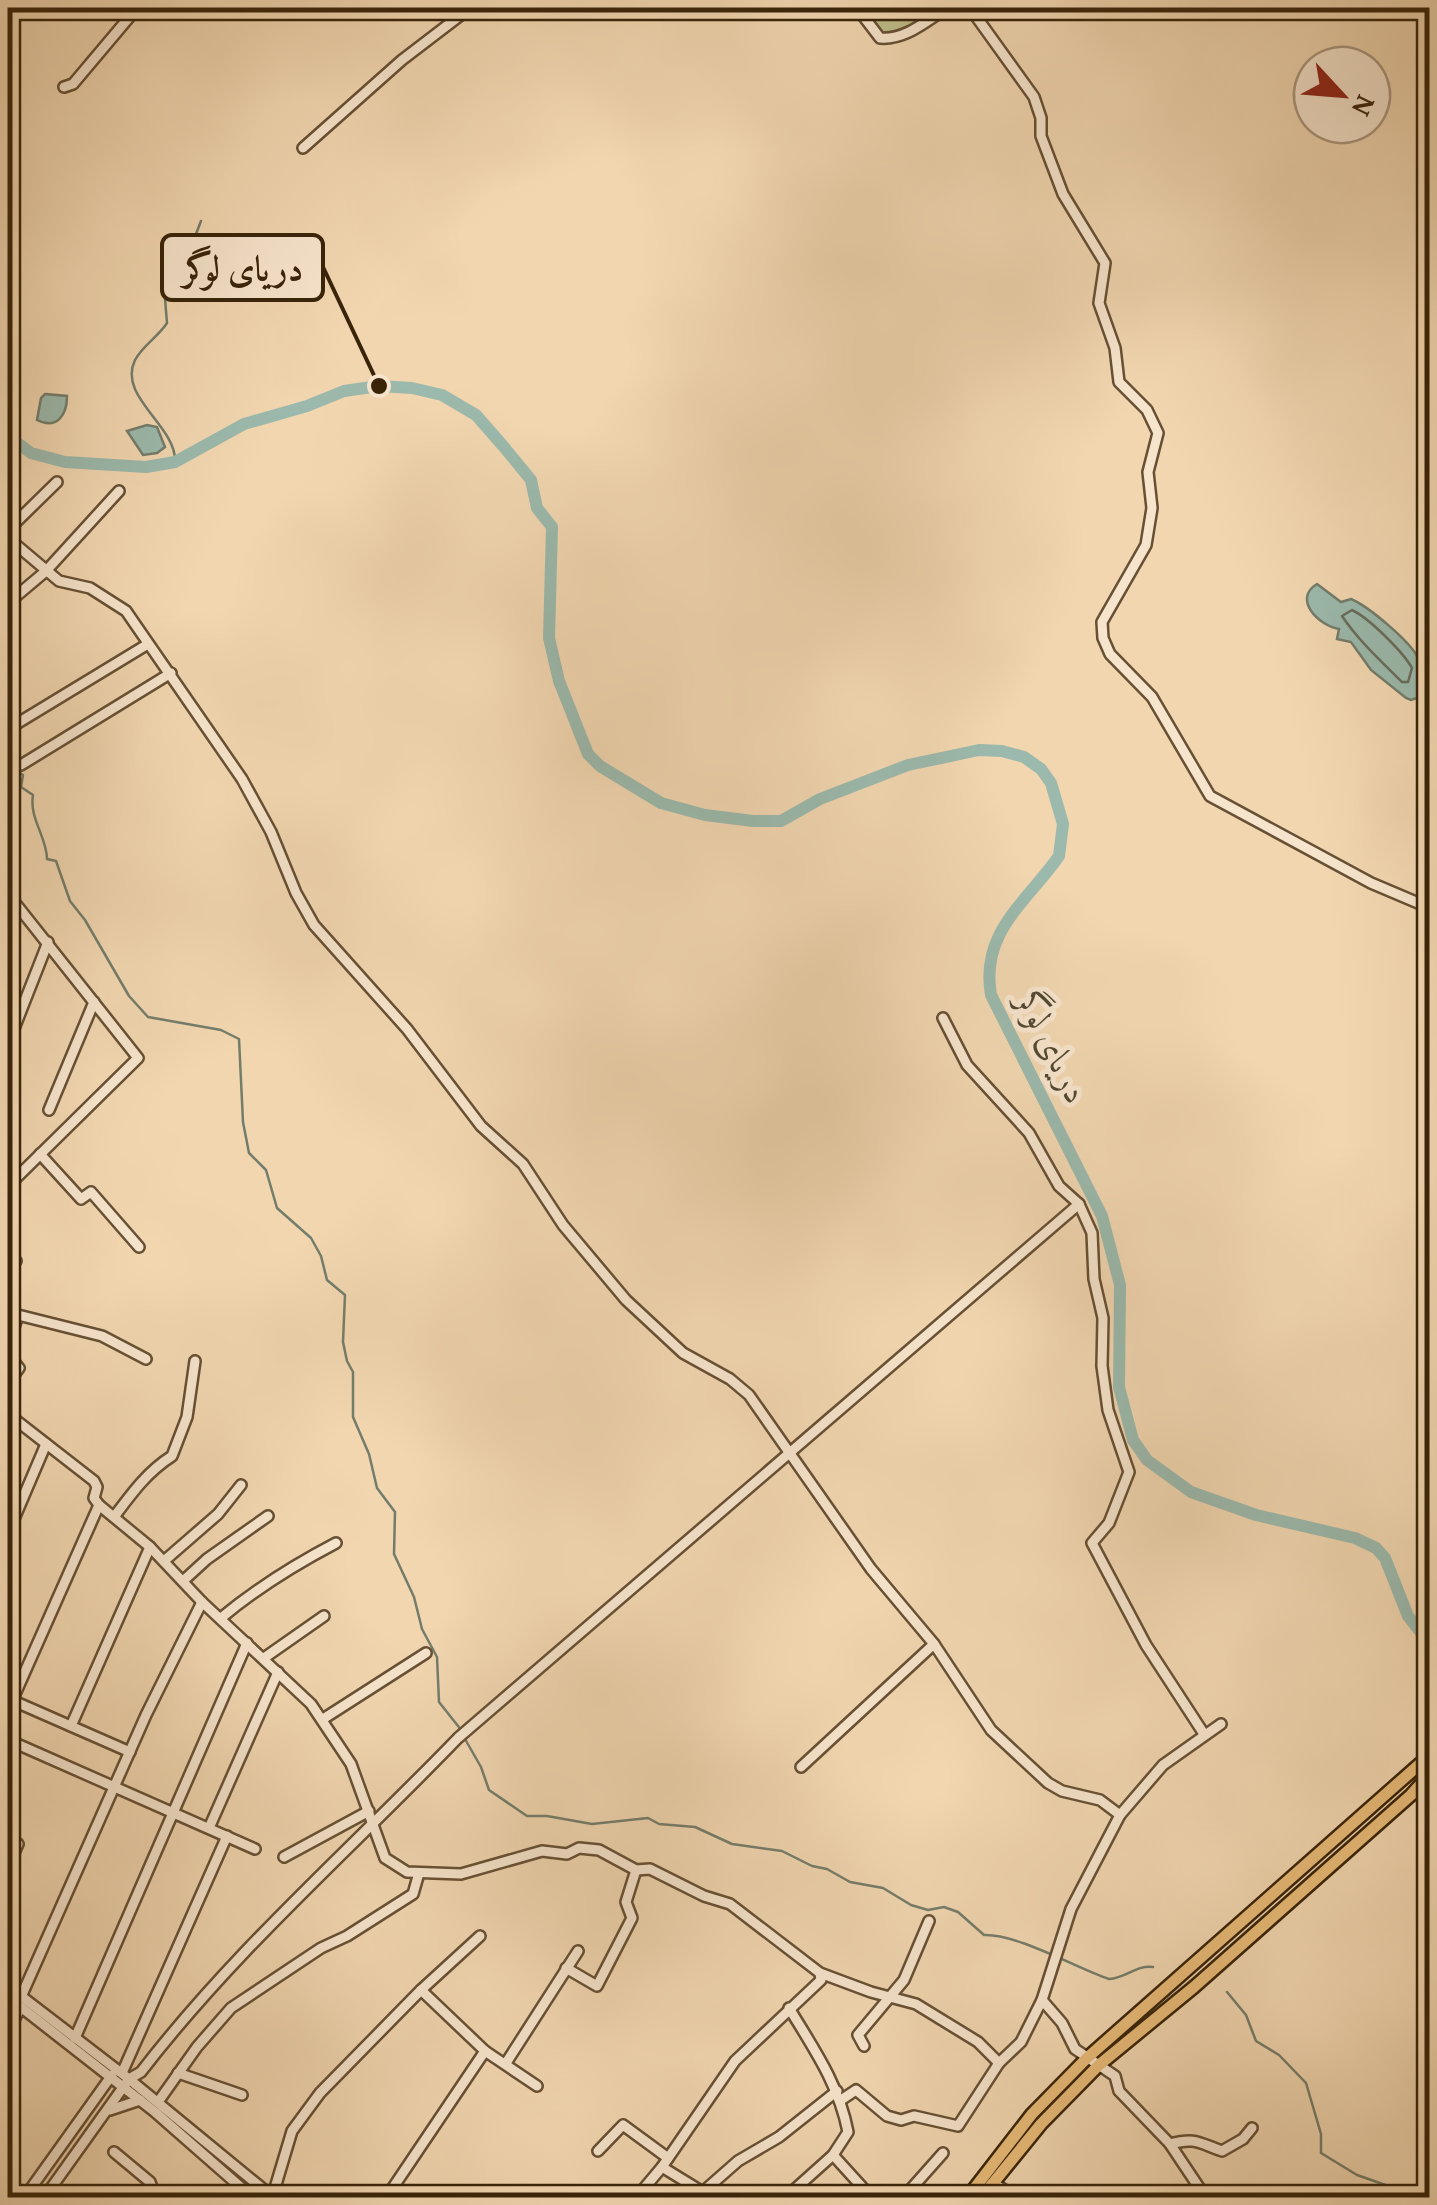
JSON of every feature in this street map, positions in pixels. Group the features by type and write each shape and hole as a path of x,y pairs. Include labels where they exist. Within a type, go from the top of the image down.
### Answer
{"main road":[{"path":"967,2198 1032,2114 1087,2058 1430,1755"},
{"path":"981,2198 1003,2194 1041,2124 1099,2065 1194,1987 1430,1774"}],"street":[{"path":"64,87 73,84 136,8"},
{"path":"303,148 402,60 470,8"},
{"path":"857,8 880,38 910,32 947,8"},
{"path":"970,8 1034,98 1041,118 1041,136 1063,194 1105,262 1099,302 1115,348 1119,382 1147,410 1158,433 1148,472 1152,508 1146,545 1102,622 1110,654 1152,697 1210,796 1371,883 1430,908"},
{"path":"8,530 57,482"},
{"path":"8,603 46,571 119,490"},
{"path":"8,538 60,580 90,588 126,611 242,779 314,925 407,1030 481,1126 523,1164 563,1226 626,1300 683,1352 749,1394 871,1570 934,1644 978,1713 1048,1783 1062,1791 1100,1800 1120,1815"},
{"path":"8,729 148,644"},
{"path":"20,764 171,672"},
{"path":"8,894 138,1058 8,1186"},
{"path":"8,1044 48,942"},
{"path":"49,1110 94,1002"},
{"path":"943,1018 967,1065 1029,1133 1059,1186 1079,1204 1092,1233 1094,1279 1103,1318 1102,1366 1108,1410 1129,1472 1109,1523 1092,1543 1146,1645 1204,1734"},
{"path":"40,1154 81,1198 91,1192 140,1247"},
{"path":"89,2106 120,2077 141,2072 234,1960 374,1826 470,1727 1079,1204"},
{"path":"8,1270 16,1261"},
{"path":"8,1346 18,1315 102,1336 146,1359"},
{"path":"8,1354 20,1368 8,1383"},
{"path":"114,1517 147,1476 172,1456 187,1416 195,1361"},
{"path":"8,1414 94,1481 98,1504 150,1547 324,1719 350,1764 385,1858 407,1872 462,1874 542,1850 566,1854 579,1848 598,1850 636,1870 650,1869 704,1896 730,1904 820,1972 916,2004 978,2042 998,2063"},
{"path":"8,1533 46,1444"},
{"path":"164,1561 218,1514 240,1484"},
{"path":"98,1504 9,1703 130,1752"},
{"path":"182,1581 268,1516"},
{"path":"220,1618 291,1566 336,1544"},
{"path":"71,1726 150,1547"},
{"path":"8,2031 176,1648 202,1602"},
{"path":"264,1658 324,1616"},
{"path":"74,2038 247,1643"},
{"path":"801,1767 934,1644"},
{"path":"324,1719 426,1653"},
{"path":"209,1828 278,1672"},
{"path":"598,2151 623,2125 698,2194 738,2161 839,2095 856,2090 887,2116 900,2120 914,2116 958,2126 998,2063 1021,2042 1042,2000 1057,1945 1078,1893 1120,1815 1163,1765 1221,1724"},
{"path":"8,1740 255,1849"},
{"path":"284,1857 368,1810"},
{"path":"44,2198 97,2123 228,1836"},
{"path":"8,1867 18,1844"},
{"path":"566,1968 598,1986 632,1918 626,1902 636,1870"},
{"path":"158,2102 230,2008 413,1894 419,1873"},
{"path":"864,2046 858,2035 904,1980 929,1920"},
{"path":"8,1986 21,2002 92,2062 158,2102 272,2197 292,2132 320,2093 420,1990 480,1936"},
{"path":"506,2063 578,1950"},
{"path":"636,2198 665,2163 735,2061 821,1980 820,1972"},
{"path":"420,1990 485,2051 538,2086"},
{"path":"8,1997 74,2038 253,2198"},
{"path":"1042,2000 1062,2023 1075,2049 1115,2076 1118,2092 1170,2144 1206,2198"},
{"path":"785,2198 833,2155 848,2132 839,2095 789,2008"},
{"path":"386,2198 485,2051"},
{"path":"24,2198 89,2106 96,2090 92,2062"},
{"path":"178,2072 242,2094"},
{"path":"97,2123 118,2106 140,2100"},
{"path":"81,2118 97,2123"},
{"path":"1170,2144 1201,2141 1222,2151 1243,2139 1252,2128"},
{"path":"114,2152 150,2182 156,2198"},
{"path":"903,2198 943,2153"},
{"path":"833,2155 872,2198"}],"green space":[{"path":"857,8 947,8 910,32 880,38"}],"water":[{"path":"45,394 67,396 63,415 55,422 37,420"},
{"path":"147,425 157,427 165,447 143,455 127,431"},
{"path":"1317,584 1341,602 1351,599 1368,609 1398,634 1418,658 1429,661 1429,674 1422,673 1420,697 1406,698 1371,670 1351,642 1337,639 1339,629 1324,623 1311,611 1307,597"}],"waterway":[{"path":"175,462 167,436 140,399 132,374 138,355 167,323 168,278 178,258 191,247 201,221"},
{"name":"دریای لوگر","path":"8,436 31,453 65,462 146,467 175,462 244,424 344,391 379,386 442,395 476,415 504,447 531,480 537,508 552,527 549,638 559,681 588,754 600,766 661,803 705,815 753,821 781,821 820,799 908,765 979,750 1024,757 1041,769 1051,783 1063,824 1059,856 999,936 989,973 991,995 1102,1216 1120,1285 1119,1387 1133,1440 1147,1460 1191,1492 1256,1515 1355,1538 1376,1548 1385,1558 1408,1616 1430,1644"},
{"path":"8,765 23,775 21,787 33,795 47,859 56,861 70,901 129,996 148,1017 221,1030 239,1039 243,1122 249,1153 266,1170 277,1208 311,1238 327,1280 345,1295 343,1342 353,1372 353,1417 369,1454 377,1488 395,1512 394,1554 414,1597 422,1629 437,1657 439,1702 462,1731"},
{"path":"465,1739 489,1790 527,1816 592,1824 648,1818 659,1824 695,1827 732,1844 782,1851 850,1882 883,1888 911,1905 958,1912 984,1935 1029,1945 1109,1979 1153,1967"},
{"path":"1227,1992 1246,2015 1256,2041 1279,2055 1306,2083 1321,2134 1321,2153 1357,2175 1394,2188 1399,2198"}],"place":[{"name":"دریای لوگر","path":"379,386"}]}
